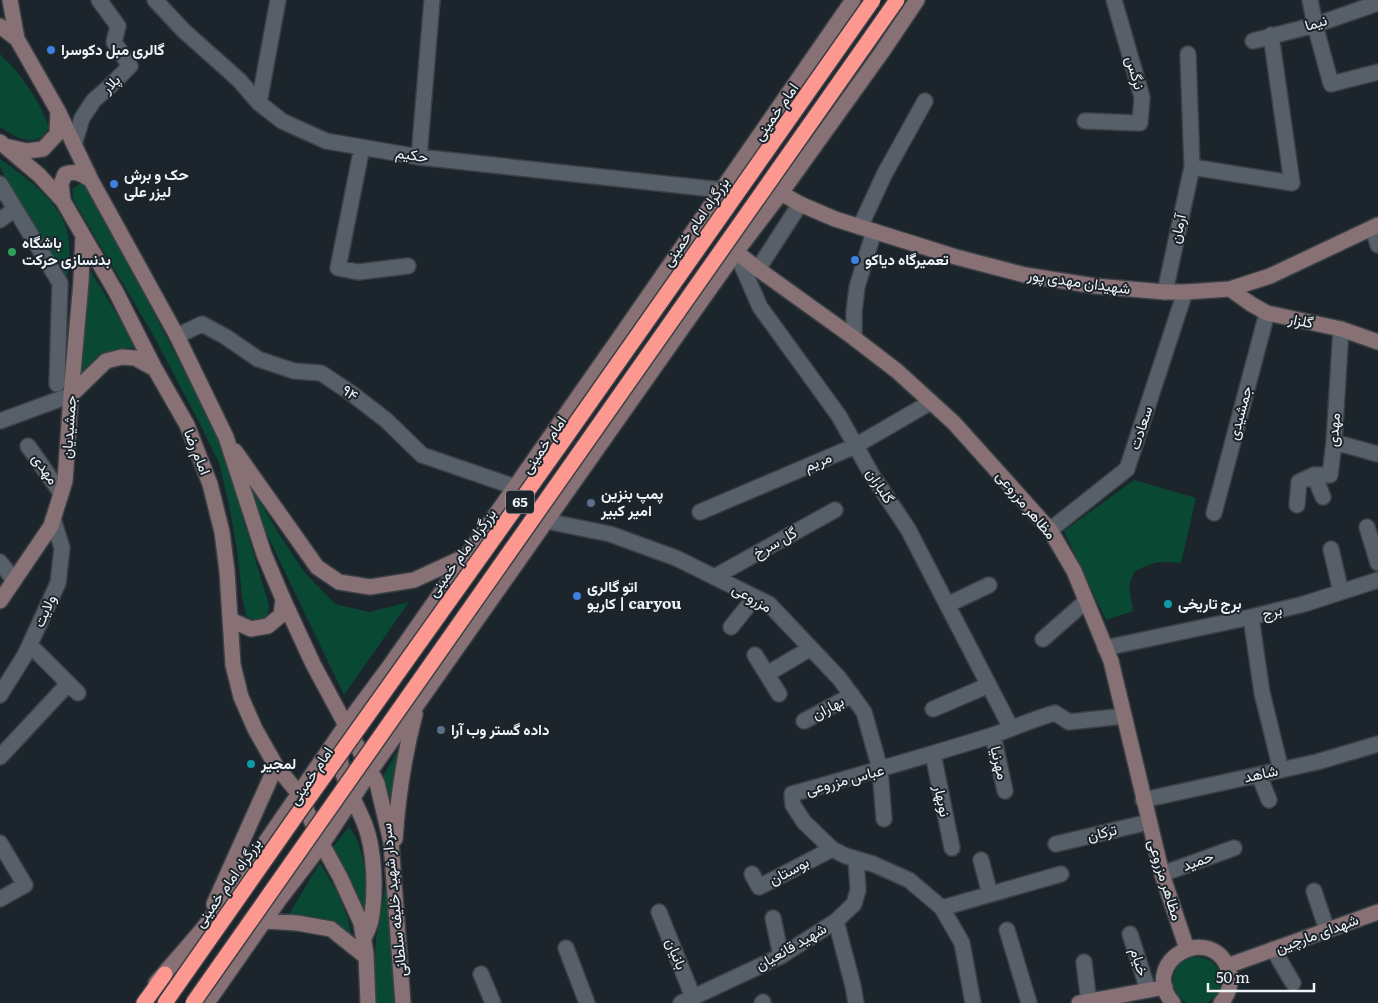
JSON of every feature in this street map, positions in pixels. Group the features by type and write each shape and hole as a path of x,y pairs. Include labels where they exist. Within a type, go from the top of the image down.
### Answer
{"highway":[{"name":"بزرگراه امام خمینی","path":"165,1003 559,448 873,0"},
{"name":"65","path":"193,1003 897,0"},
{"path":"144,1003 165,974"}],"main road":[{"path":"10,0 16,39"},
{"name":"امام خمینی","path":"137,1003 165,974 202,930 244,875 346,725 389,667 853,0"},
{"path":"207,1003 322,844 371,770 736,252 781,193 917,0"},
{"path":"0,26 16,39"},
{"name":"امام رضا","path":"16,39 58,111 91,180 177,336 226,438 264,554 283,599 313,664 346,725"},
{"path":"2,144 28,151 42,149 57,134 58,111"},
{"name":"امام رضا","path":"2,144 39,175 63,201 116,292 155,369 187,425 210,484 222,532 227,571 233,665 241,697 255,729 276,766 299,794 322,844"},
{"path":"63,201 61,184 65,174 79,172 91,180"},
{"name":"شهیدان مهدی پور","path":"781,193 800,204 835,219 956,257 1025,275 1095,286 1165,292 1230,289 1270,276 1375,226"},
{"name":"جمشیدیان","path":"0,601 51,526 65,481 83,235"},
{"name":"مظاهر مزروعی","path":"736,252 897,371 954,424 1050,530 1074,571 1111,661 1162,874 1187,949"},
{"name":"گلزار","path":"1230,289 1267,314 1341,329 1378,342"},
{"path":"71,395 106,361 122,357 135,358 155,369"},
{"path":"226,438 317,567 339,582 370,587 414,580 465,557"},
{"path":"230,620 251,629 268,626 280,615 283,599"},
{"path":"393,863 399,794 407,745 418,703"},
{"path":"346,725 340,746 340,759 344,778 365,826 371,852 374,883 371,921 364,940"},
{"name":"سردار شهید خلیفه سلطانی","path":"346,725 377,783 391,842 403,1003"},
{"path":"202,930 276,766"},
{"path":"322,844 361,923 366,957 368,1003"},
{"name":"شهدای مارچین","path":"1227,966 1378,912"},
{"path":"265,921 297,923 331,929 366,957"},
{"path":"1173,1003 1165,987 1166,968 1178,953 1196,947 1206,948 1214,952 1222,958 1227,966 1230,984 1228,994 1222,1003"},
{"path":"1085,1002 1165,987"}],"street":[{"name":"پلار","path":"74,145 82,118 94,100 130,66 114,42 118,26 99,0"},
{"name":"حکیم","path":"155,0 184,31 239,80 260,103 282,121 326,140 419,157 722,190"},
{"path":"260,103 278,0"},
{"path":"419,157 432,0"},
{"name":"نرگس","path":"1086,121 1140,123 1142,97 1114,0"},
{"path":"1310,0 1314,24 1332,84 1378,72"},
{"name":"نیما","path":"1252,41 1314,24 1378,3"},
{"path":"1192,167 1292,183 1271,35"},
{"name":"آرمان","path":"1165,292 1192,167 1188,54"},
{"path":"854,338 854,312 867,229 884,175 925,102"},
{"path":"362,147 338,268 358,272 408,266"},
{"path":"0,184 60,283 57,384"},
{"path":"758,270 800,204"},
{"path":"0,220 15,209"},
{"path":"1375,226 1378,244"},
{"name":"گلباران","path":"736,252 760,308 839,416 872,475 908,529 1011,728"},
{"name":"سعادت","path":"1050,530 1127,469 1185,292"},
{"name":"جمشیدی","path":"1214,513 1267,314"},
{"name":"۹۴","path":"177,336 202,324 226,336 258,359 294,371 320,374 351,393 386,420 422,455 514,487"},
{"name":"مهدی","path":"1297,505 1299,482 1314,475 1330,475 1334,442 1341,329"},
{"path":"0,421 71,395"},
{"name":"مریم","path":"700,512 855,446 931,402"},
{"path":"1334,442 1378,454"},
{"name":"مهدی","path":"28,446 61,493"},
{"path":"1314,475 1323,497"},
{"name":"گل سرخ","path":"714,577 835,510"},
{"name":"ولایت","path":"0,695 25,656 58,583 62,548 53,519"},
{"name":"مزروعی","path":"546,521 610,534 676,558 769,604 839,678 864,712 880,769 884,819"},
{"path":"1367,527 1378,563"},
{"path":"1330,549 1341,592"},
{"path":"0,562 14,580"},
{"name":"برج","path":"1106,648 1304,604 1378,580"},
{"path":"947,605 989,585"},
{"path":"731,627 755,597"},
{"path":"1043,639 1086,601"},
{"path":"1252,617 1262,693 1281,770"},
{"path":"0,757 73,689 30,645"},
{"path":"767,674 811,648"},
{"path":"755,655 779,694"},
{"path":"934,709 989,685"},
{"name":"بهاران","path":"804,721 852,695"},
{"name":"عباس مزروعی","path":"973,1003 962,943 942,908 909,880 832,849 804,822 793,805 792,794 896,766 1055,713 1069,722 1124,716"},
{"name":"مهرنیا","path":"993,735 1005,791"},
{"name":"شاهد","path":"1143,800 1316,762 1378,744"},
{"name":"نوبهار","path":"933,754 952,848"},
{"path":"1259,775 1269,800"},
{"name":"ترکان","path":"1056,844 1149,822"},
{"path":"0,843 25,885 0,899"},
{"name":"حمید","path":"1162,874 1234,848"},
{"name":"بوستان","path":"752,874 759,887 832,849"},
{"name":"شهید قانعیان","path":"687,1000 781,956 836,921 854,904 858,890 856,859"},
{"path":"981,860 990,894"},
{"path":"942,908 1061,874"},
{"path":"1314,891 1327,930"},
{"name":"بانیان","path":"659,912 687,1000"},
{"path":"773,918 781,956"},
{"path":"836,921 856,1003"},
{"path":"1007,930 1029,1003"},
{"name":"خیام","path":"1130,934 1148,990"},
{"path":"566,948 587,1003"},
{"path":"1273,950 1293,983"},
{"path":"1084,962 1085,1002"},
{"path":"481,974 493,1003"}],"green space":[{"path":"0,54 29,88 45,116 49,127 39,138 26,140 0,127"},
{"path":"0,159 34,184 54,205 61,217 67,229 69,243 67,282 5,177 0,166"},
{"path":"81,183 90,190 210,421 224,455 269,605 267,617 255,621 246,616 237,549 219,463 151,331 74,201 72,189"},
{"path":"88,267 137,347 120,349 106,354 93,362 81,375"},
{"path":"241,468 277,531 305,573 335,604 369,612 409,602 344,695 263,526"},
{"path":"1134,480 1196,498 1181,563 1157,563 1134,572 1129,586 1133,611 1106,620 1064,531"},
{"path":"400,747 392,786 390,809 383,776"},
{"path":"349,827 355,836 362,856 366,891 365,912 349,875 332,848"},
{"path":"320,863 338,894 348,919 352,940 329,921 310,916 289,914"},
{"path":"387,878 395,1003 375,1003 376,939"},
{"path":"1197,957 1206,959 1214,964 1219,972 1221,981 1219,990 1214,998 1206,1003 1197,1005 1188,1003 1180,998 1175,990 1173,981 1175,972 1180,964 1188,959"}],"place":[{"name":"گالری مبل دکوسرا","path":"51,50"},
{"name":"حک و برش لیزر علی","path":"114,184"},
{"name":"باشگاه بدنسازی حرکت","path":"12,252"},
{"name":"تعمیرگاه دیاکو","path":"855,260"},
{"name":"پمپ بنزین امیر کبیر","path":"591,503"},
{"name":"اتو گالری کاریو | caryou","path":"577,596"},
{"name":"برج تاریخی","path":"1168,604"},
{"name":"داده گستر وب آرا","path":"441,730"},
{"name":"لمجیر","path":"251,764"}]}
